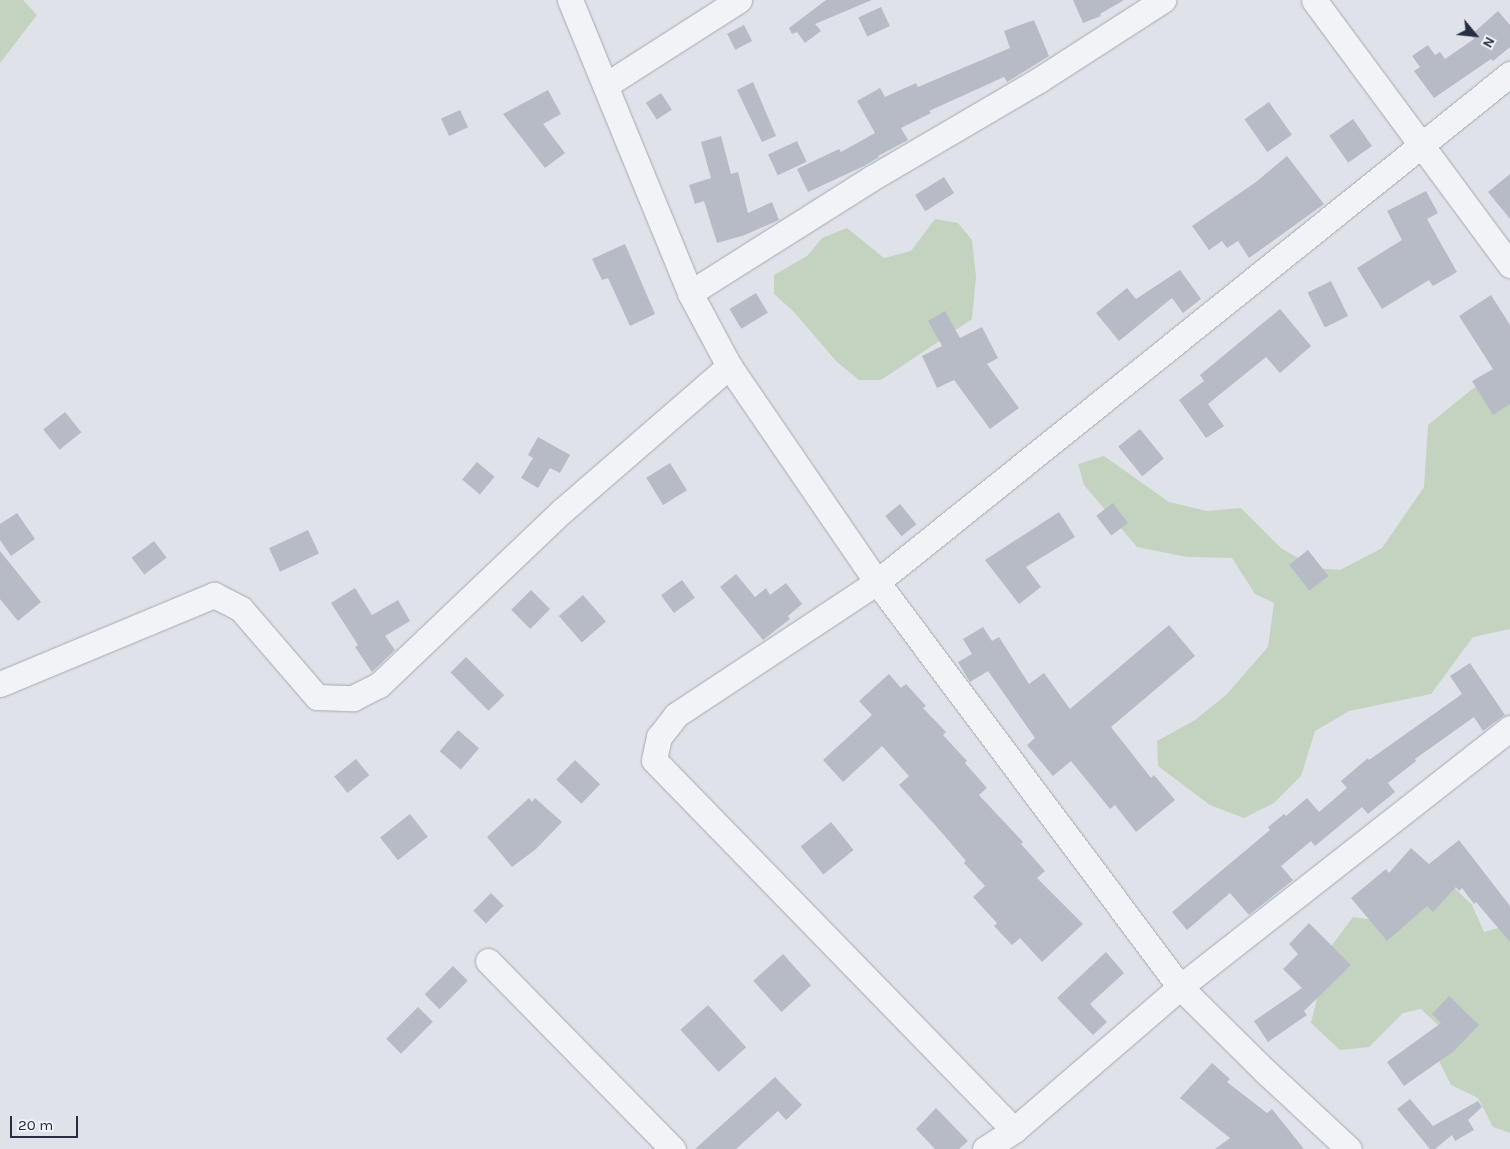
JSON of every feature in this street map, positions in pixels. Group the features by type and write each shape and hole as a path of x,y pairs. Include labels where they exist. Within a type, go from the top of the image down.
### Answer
{"street":[{"path":"570,0 690,293 729,366 877,582 1180,987 1266,1072 1349,1149"},
{"path":"606,85 739,0"},
{"path":"690,293 872,178 1039,80 1163,0"},
{"path":"1314,0 1510,265"},
{"path":"1014,1130 654,760 659,737 676,715 877,582 1510,74"},
{"path":"0,684 214,595 241,609 317,697 352,698 379,685 563,510 729,366"},
{"path":"985,1149 1014,1130 1180,987 1510,728"},
{"path":"488,961 673,1149"}],"green space":[{"path":"0,0 23,0 37,15 0,63"},
{"path":"935,219 958,223 972,240 976,277 972,319 881,380 859,380 837,362 793,311 774,294 774,275 807,256 822,238 847,228 884,258 911,251"},
{"path":"1481,382 1510,393 1510,629 1473,637 1431,694 1349,711 1315,731 1301,776 1274,803 1244,818 1210,805 1158,766 1157,741 1195,720 1226,695 1268,647 1274,603 1255,594 1232,558 1187,557 1137,547 1084,485 1078,464 1104,456 1169,502 1207,511 1241,508 1281,548 1315,568 1340,570 1382,548 1424,487 1428,425"},
{"path":"1437,871 1472,905 1484,932 1501,927 1510,915 1510,1133 1493,1127 1478,1098 1451,1085 1437,1057 1438,1025 1421,1009 1403,1013 1369,1047 1340,1050 1311,1023 1329,949 1353,917 1381,921"}],"building":[{"path":"826,0 872,0 815,24 821,31 805,43 797,32 792,34 789,28"},
{"path":"1073,0 1124,0 1100,14 1101,16 1083,23"},
{"path":"881,7 890,26 867,37 858,18"},
{"path":"1498,11 1510,25 1510,47 1493,61 1491,59 1434,98 1414,71 1420,67 1412,56 1428,45 1435,55 1440,52 1445,59 1474,39 1471,35"},
{"path":"1034,20 1049,56 1007,82 1004,77 929,111 931,113 901,128 908,140 864,166 808,192 797,169 839,149 841,152 875,133 857,101 880,88 885,97 916,83 918,87 1010,48 1004,31"},
{"path":"744,25 752,41 735,50 727,34"},
{"path":"753,82 776,136 762,142 737,90"},
{"path":"548,90 561,114 543,124 565,153 545,168 503,114"},
{"path":"661,93 672,110 657,120 646,103"},
{"path":"1269,102 1292,135 1267,152 1244,119"},
{"path":"460,110 468,127 449,136 441,119"},
{"path":"1353,119 1372,146 1348,163 1329,136"},
{"path":"721,136 731,174 738,172 748,213 772,202 779,220 745,235 717,243 704,201 695,204 689,185 711,178 701,142"},
{"path":"797,141 807,162 778,175 768,155"},
{"path":"1287,156 1324,204 1249,258 1238,241 1227,248 1222,241 1209,250 1192,226 1256,182"},
{"path":"1510,174 1510,219 1488,192"},
{"path":"944,177 954,193 925,211 915,195"},
{"path":"1426,191 1438,213 1427,219 1457,272 1433,286 1429,280 1382,309 1357,268 1402,240 1387,211"},
{"path":"625,244 655,314 630,326 608,278 602,280 592,259"},
{"path":"1180,270 1201,299 1183,313 1172,298 1119,341 1096,313 1127,288 1136,299"},
{"path":"1331,281 1348,316 1325,327 1308,292"},
{"path":"756,293 768,313 741,329 729,309"},
{"path":"1491,295 1510,325 1510,404 1493,415 1472,381 1493,369 1459,316"},
{"path":"1280,309 1311,346 1280,373 1266,357 1208,404 1224,426 1206,438 1179,400 1204,381 1200,375"},
{"path":"945,311 960,338 982,327 998,358 987,364 1019,408 990,429 954,380 937,388 922,356 942,346 928,321"},
{"path":"65,412 81,432 60,450 43,430"},
{"path":"1140,429 1164,459 1142,476 1118,447"},
{"path":"538,437 570,455 560,473 550,468 538,488 521,478 533,458 528,455"},
{"path":"477,462 495,477 480,494 462,480"},
{"path":"670,463 687,490 663,505 646,478"},
{"path":"1113,503 1128,523 1111,536 1096,516"},
{"path":"900,504 916,524 902,536 885,516"},
{"path":"1059,512 1075,537 1026,567 1041,587 1019,604 985,560"},
{"path":"17,513 35,539 11,556 0,540 0,524"},
{"path":"308,530 319,554 280,572 269,548"},
{"path":"154,541 167,558 144,575 132,558"},
{"path":"1308,550 1328,576 1309,591 1289,565"},
{"path":"0,551 41,602 18,621 0,599"},
{"path":"736,574 755,597 766,588 770,595 786,583 802,604 788,616 790,619 763,640 720,587"},
{"path":"682,580 695,598 674,613 661,595"},
{"path":"355,588 372,615 398,600 410,621 385,636 395,650 372,672 355,647 358,645 331,603"},
{"path":"531,590 550,609 530,629 511,610"},
{"path":"583,595 606,621 582,642 559,616"},
{"path":"1169,625 1195,656 1111,727 1151,778 1154,775 1175,800 1136,832 1115,805 1110,809 1071,761 1053,776 1027,745 1035,738 988,671 970,682 958,662 972,654 963,639 983,627 992,641 999,637 1029,684 1044,673 1070,709"},
{"path":"466,657 504,695 489,711 450,673"},
{"path":"1470,663 1505,715 1483,731 1474,717 1415,759 1416,761 1388,783 1395,792 1368,814 1362,807 1315,846 1311,841 1281,866 1293,880 1249,915 1230,893 1187,930 1172,912 1270,830 1268,827 1284,814 1286,816 1307,798 1319,812 1347,788 1341,781 1368,758 1369,760 1462,694 1450,676"},
{"path":"889,674 901,688 906,684 926,706 923,708 946,732 943,735 967,761 965,763 987,788 979,795 1023,842 1021,844 1045,871 1037,878 1083,924 1042,962 1020,938 1012,945 994,926 997,923 973,897 985,886 964,863 966,861 899,785 909,776 882,746 843,782 823,760 872,715 859,701"},
{"path":"458,730 479,748 461,770 440,751"},
{"path":"356,759 369,775 347,793 334,777"},
{"path":"575,760 600,784 581,804 556,779"},
{"path":"529,798 532,802 535,798 562,822 536,849 512,867 487,837"},
{"path":"410,814 428,837 398,860 380,837"},
{"path":"831,822 854,850 823,875 801,847"},
{"path":"1459,840 1510,906 1510,942 1476,902 1474,904 1462,888 1459,891 1456,887 1433,912 1427,906 1387,941 1351,898 1386,869 1389,873 1411,848 1429,864"},
{"path":"491,893 504,906 486,923 473,911"},
{"path":"1309,923 1351,965 1304,1011 1307,1015 1268,1042 1254,1021 1302,988 1283,969 1298,954 1289,944"},
{"path":"1106,952 1124,973 1090,1004 1107,1022 1093,1035 1057,998"},
{"path":"783,954 811,985 781,1012 753,981"},
{"path":"453,966 468,981 440,1009 425,994"},
{"path":"1449,996 1479,1025 1454,1051 1404,1086 1387,1062 1441,1023 1432,1014"},
{"path":"708,1005 746,1047 719,1072 681,1030"},
{"path":"418,1007 433,1022 401,1054 386,1039"},
{"path":"1212,1063 1230,1079 1227,1082 1267,1113 1272,1109 1304,1149 1215,1149 1230,1138 1180,1098"},
{"path":"775,1077 802,1105 786,1120 778,1111 736,1149 695,1149"},
{"path":"1410,1099 1433,1126 1478,1101 1482,1107 1468,1120 1474,1130 1455,1141 1452,1135 1435,1149 1430,1149 1397,1109"},
{"path":"936,1108 968,1141 959,1149 935,1149 916,1129"}]}
